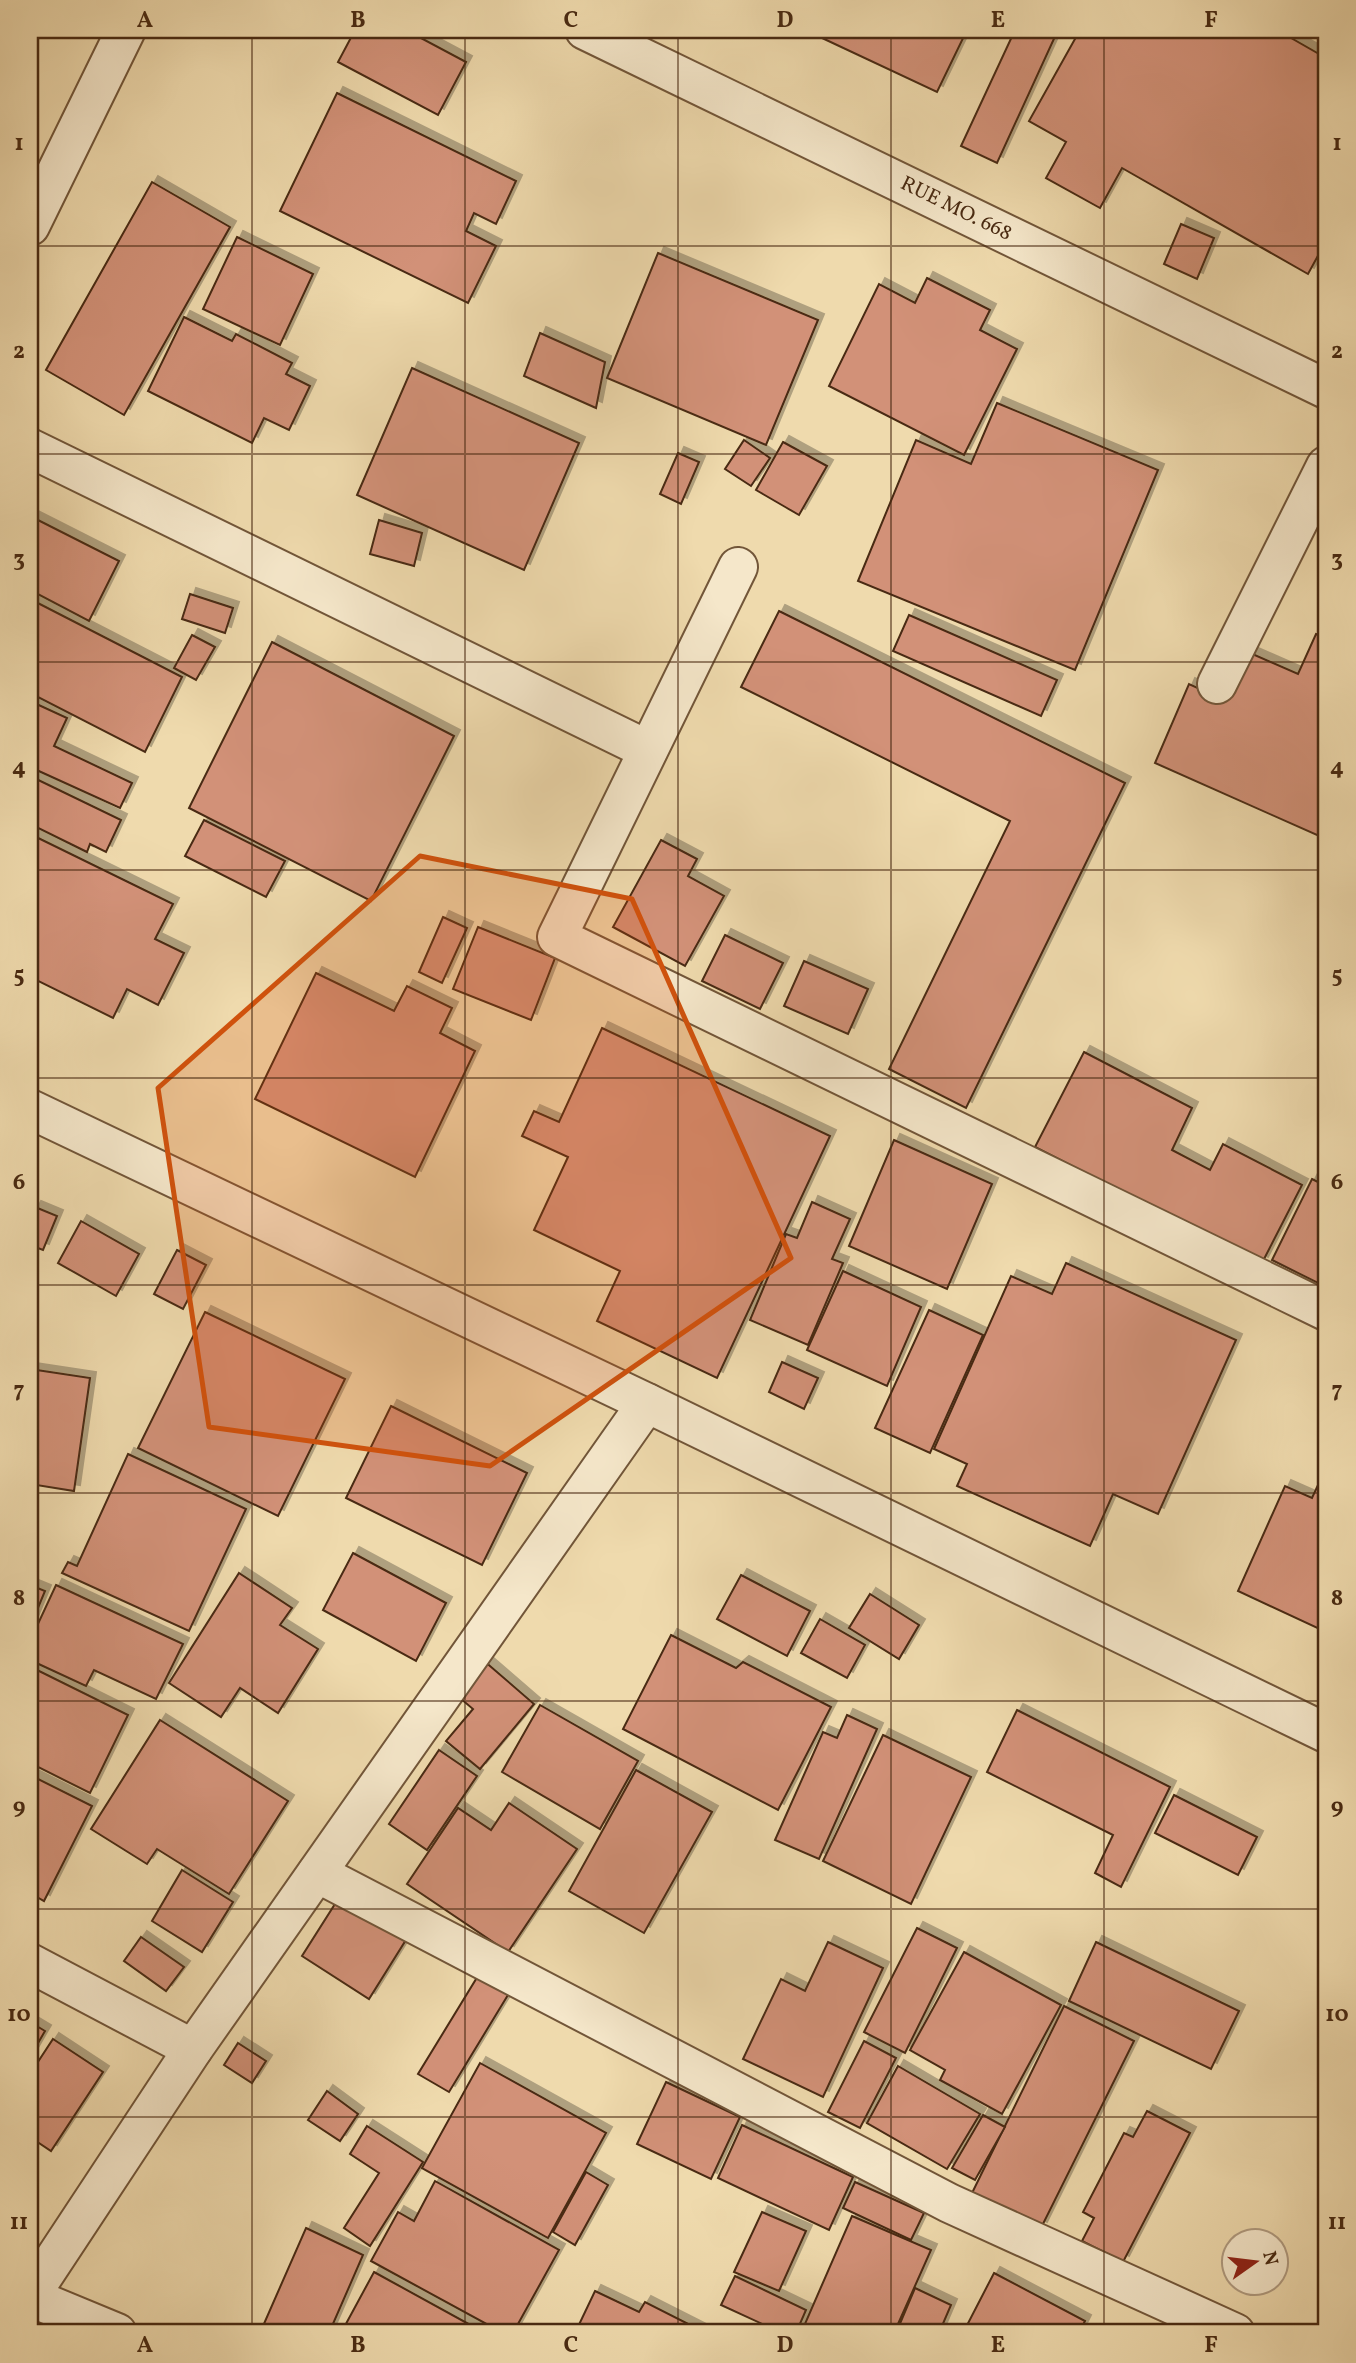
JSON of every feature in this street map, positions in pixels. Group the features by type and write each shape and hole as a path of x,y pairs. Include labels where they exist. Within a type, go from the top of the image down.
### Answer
{"street":[{"path":"30,226 126,30"},
{"name":"RUE MO. 668","path":"585,30 1322,378"},
{"path":"30,448 648,750"},
{"path":"1217,684 1326,466"},
{"path":"738,567 558,937 1326,1311"},
{"path":"30,1110 647,1403 1326,1733"},
{"path":"117,2333 30,2296 193,2049 647,1403"},
{"path":"317,1873 949,2203 1235,2333"},
{"path":"30,1963 193,2049"}],"highlighted area":[{"path":"420,856 632,899 791,1258 490,1466 209,1427 158,1088"}],"building":[{"path":"355,30 406,30 466,62 438,115 338,62"},
{"path":"805,30 967,30 937,92"},
{"path":"1015,30 1058,30 997,163 961,146"},
{"path":"1080,30 1277,30 1326,58 1326,241 1308,274 1122,168 1100,208 1046,178 1066,142 1029,121"},
{"path":"337,93 516,181 496,224 474,213 466,231 496,246 468,303 280,211"},
{"path":"152,182 230,227 124,415 46,370"},
{"path":"1181,224 1214,238 1197,279 1164,264"},
{"path":"237,237 313,274 280,345 203,309"},
{"path":"658,253 818,320 766,445 607,378"},
{"path":"927,278 990,310 980,330 1017,349 964,455 829,386 879,284 915,303"},
{"path":"184,317 232,341 236,334 292,363 286,374 310,386 289,430 264,418 252,443 148,391"},
{"path":"540,333 605,362 596,408 524,376"},
{"path":"412,368 579,443 524,570 357,495"},
{"path":"997,403 1158,470 1075,670 858,581 916,440 971,464"},
{"path":"744,440 770,458 751,486 725,469"},
{"path":"783,442 827,466 799,515 756,490"},
{"path":"678,453 699,462 681,504 660,494"},
{"path":"30,516 119,561 89,621 30,590"},
{"path":"379,520 422,533 414,566 370,554"},
{"path":"190,594 233,608 225,633 182,619"},
{"path":"30,599 182,677 145,752 30,693"},
{"path":"779,611 1125,783 966,1108 889,1069 1010,821 741,687"},
{"path":"909,615 1057,680 1041,716 893,651"},
{"path":"1316,634 1326,638 1326,839 1155,763 1189,684 1226,701 1248,652 1298,674"},
{"path":"192,635 215,647 196,680 174,668"},
{"path":"272,642 454,736 371,901 189,808"},
{"path":"30,701 67,718 54,746 132,783 120,808 30,767"},
{"path":"30,776 121,820 106,852 90,844 87,852 30,824"},
{"path":"204,820 285,861 266,897 185,856"},
{"path":"30,834 173,904 155,939 184,953 158,1005 127,989 113,1018 30,977"},
{"path":"661,840 697,859 688,876 724,896 685,966 613,927"},
{"path":"443,917 467,928 442,983 419,972"},
{"path":"478,927 555,958 531,1020 453,989"},
{"path":"725,935 783,963 760,1009 702,981"},
{"path":"804,961 868,989 848,1034 784,1006"},
{"path":"316,973 394,1011 407,986 452,1008 440,1033 475,1051 415,1177 255,1099"},
{"path":"602,1028 830,1136 717,1378 597,1321 620,1271 534,1230 568,1157 522,1136 534,1111 559,1122"},
{"path":"1084,1052 1192,1108 1172,1150 1210,1170 1223,1144 1302,1185 1262,1263 1035,1147"},
{"path":"894,1140 992,1184 947,1289 849,1246"},
{"path":"1312,1179 1326,1186 1326,1287 1272,1260"},
{"path":"812,1202 850,1219 832,1259 843,1263 808,1345 750,1320 786,1234 797,1238"},
{"path":"35,1207 57,1216 43,1250 30,1245 30,1218"},
{"path":"81,1221 139,1254 116,1296 58,1263"},
{"path":"177,1250 206,1265 183,1309 154,1294"},
{"path":"1066,1263 1236,1340 1158,1514 1113,1494 1090,1546 957,1486 967,1464 934,1449 1011,1276 1052,1294"},
{"path":"843,1271 921,1307 887,1386 807,1350"},
{"path":"929,1310 983,1335 930,1453 875,1428"},
{"path":"205,1312 345,1379 278,1516 138,1448"},
{"path":"782,1362 818,1378 804,1409 769,1392"},
{"path":"30,1369 90,1378 74,1491 30,1484"},
{"path":"391,1406 527,1473 482,1565 346,1498"},
{"path":"128,1454 246,1509 189,1631 62,1573 68,1562 77,1566"},
{"path":"1324,1472 1326,1632 1238,1591 1285,1486 1312,1498"},
{"path":"353,1553 446,1603 416,1661 323,1610"},
{"path":"239,1573 292,1608 280,1625 318,1649 278,1713 240,1688 221,1717 169,1683"},
{"path":"741,1575 810,1611 787,1656 717,1619"},
{"path":"30,1585 45,1591 30,1627"},
{"path":"56,1585 183,1644 156,1699 94,1670 86,1686 30,1660 30,1641"},
{"path":"870,1594 919,1625 899,1659 849,1628"},
{"path":"820,1619 865,1645 847,1678 801,1653"},
{"path":"671,1635 736,1668 743,1662 831,1707 778,1810 623,1729"},
{"path":"483,1660 534,1704 480,1769 446,1741 473,1709 454,1693"},
{"path":"33,1668 128,1715 90,1793 30,1763 30,1675"},
{"path":"540,1705 638,1761 600,1829 502,1772"},
{"path":"1017,1710 1170,1787 1121,1887 1095,1873 1113,1835 987,1772"},
{"path":"847,1715 877,1729 819,1859 775,1840 823,1732 837,1738"},
{"path":"160,1720 288,1801 229,1894 157,1849 147,1864 91,1829"},
{"path":"883,1735 971,1777 911,1904 823,1861"},
{"path":"439,1750 477,1776 427,1850 389,1824"},
{"path":"636,1770 712,1812 644,1933 569,1891"},
{"path":"30,1775 92,1806 44,1901 30,1893"},
{"path":"1174,1795 1257,1837 1238,1875 1155,1833"},
{"path":"509,1803 577,1849 508,1952 407,1884 458,1808 491,1830"},
{"path":"182,1870 233,1902 202,1952 152,1921"},
{"path":"342,1893 409,1935 369,1999 302,1956"},
{"path":"917,1928 957,1948 905,2053 864,2032"},
{"path":"141,1937 184,1967 166,1991 124,1961"},
{"path":"828,1942 883,1968 823,2097 743,2059 781,1979 805,1991"},
{"path":"1096,1942 1239,2011 1211,2069 1069,2001"},
{"path":"964,1952 1061,2005 1002,2114 940,2080 945,2070 910,2050"},
{"path":"481,1971 511,1990 449,2092 418,2074"},
{"path":"1064,2006 1134,2041 1041,2228 972,2193"},
{"path":"30,2022 45,2031 30,2057"},
{"path":"53,2039 103,2072 51,2151 30,2137 30,2074"},
{"path":"864,2041 896,2058 860,2128 828,2112"},
{"path":"238,2043 266,2061 252,2083 224,2065"},
{"path":"480,2063 606,2133 548,2238 422,2168"},
{"path":"898,2066 980,2114 947,2169 867,2123"},
{"path":"666,2082 740,2117 711,2179 637,2144"},
{"path":"327,2091 358,2114 340,2141 308,2120"},
{"path":"1147,2111 1190,2133 1123,2262 1082,2241 1094,2218 1083,2212 1124,2133 1133,2137"},
{"path":"983,2115 1005,2127 975,2180 952,2168"},
{"path":"742,2125 853,2177 829,2230 718,2178"},
{"path":"367,2126 423,2162 370,2246 344,2228 379,2173 350,2154"},
{"path":"586,2172 608,2185 575,2245 553,2232"},
{"path":"435,2181 559,2250 513,2333 503,2333 371,2261 398,2212 414,2221"},
{"path":"855,2182 924,2213 911,2240 843,2208"},
{"path":"762,2212 806,2231 779,2291 734,2272"},
{"path":"852,2216 931,2250 894,2333 801,2333"},
{"path":"306,2228 363,2255 329,2333 279,2333 263,2326"},
{"path":"374,2272 485,2333 341,2333"},
{"path":"994,2273 1085,2321 1079,2333 963,2333"},
{"path":"735,2276 806,2310 796,2333 782,2333 721,2305"},
{"path":"915,2288 951,2305 939,2333 896,2333"},
{"path":"595,2291 639,2312 645,2302 706,2333 575,2333"}]}
